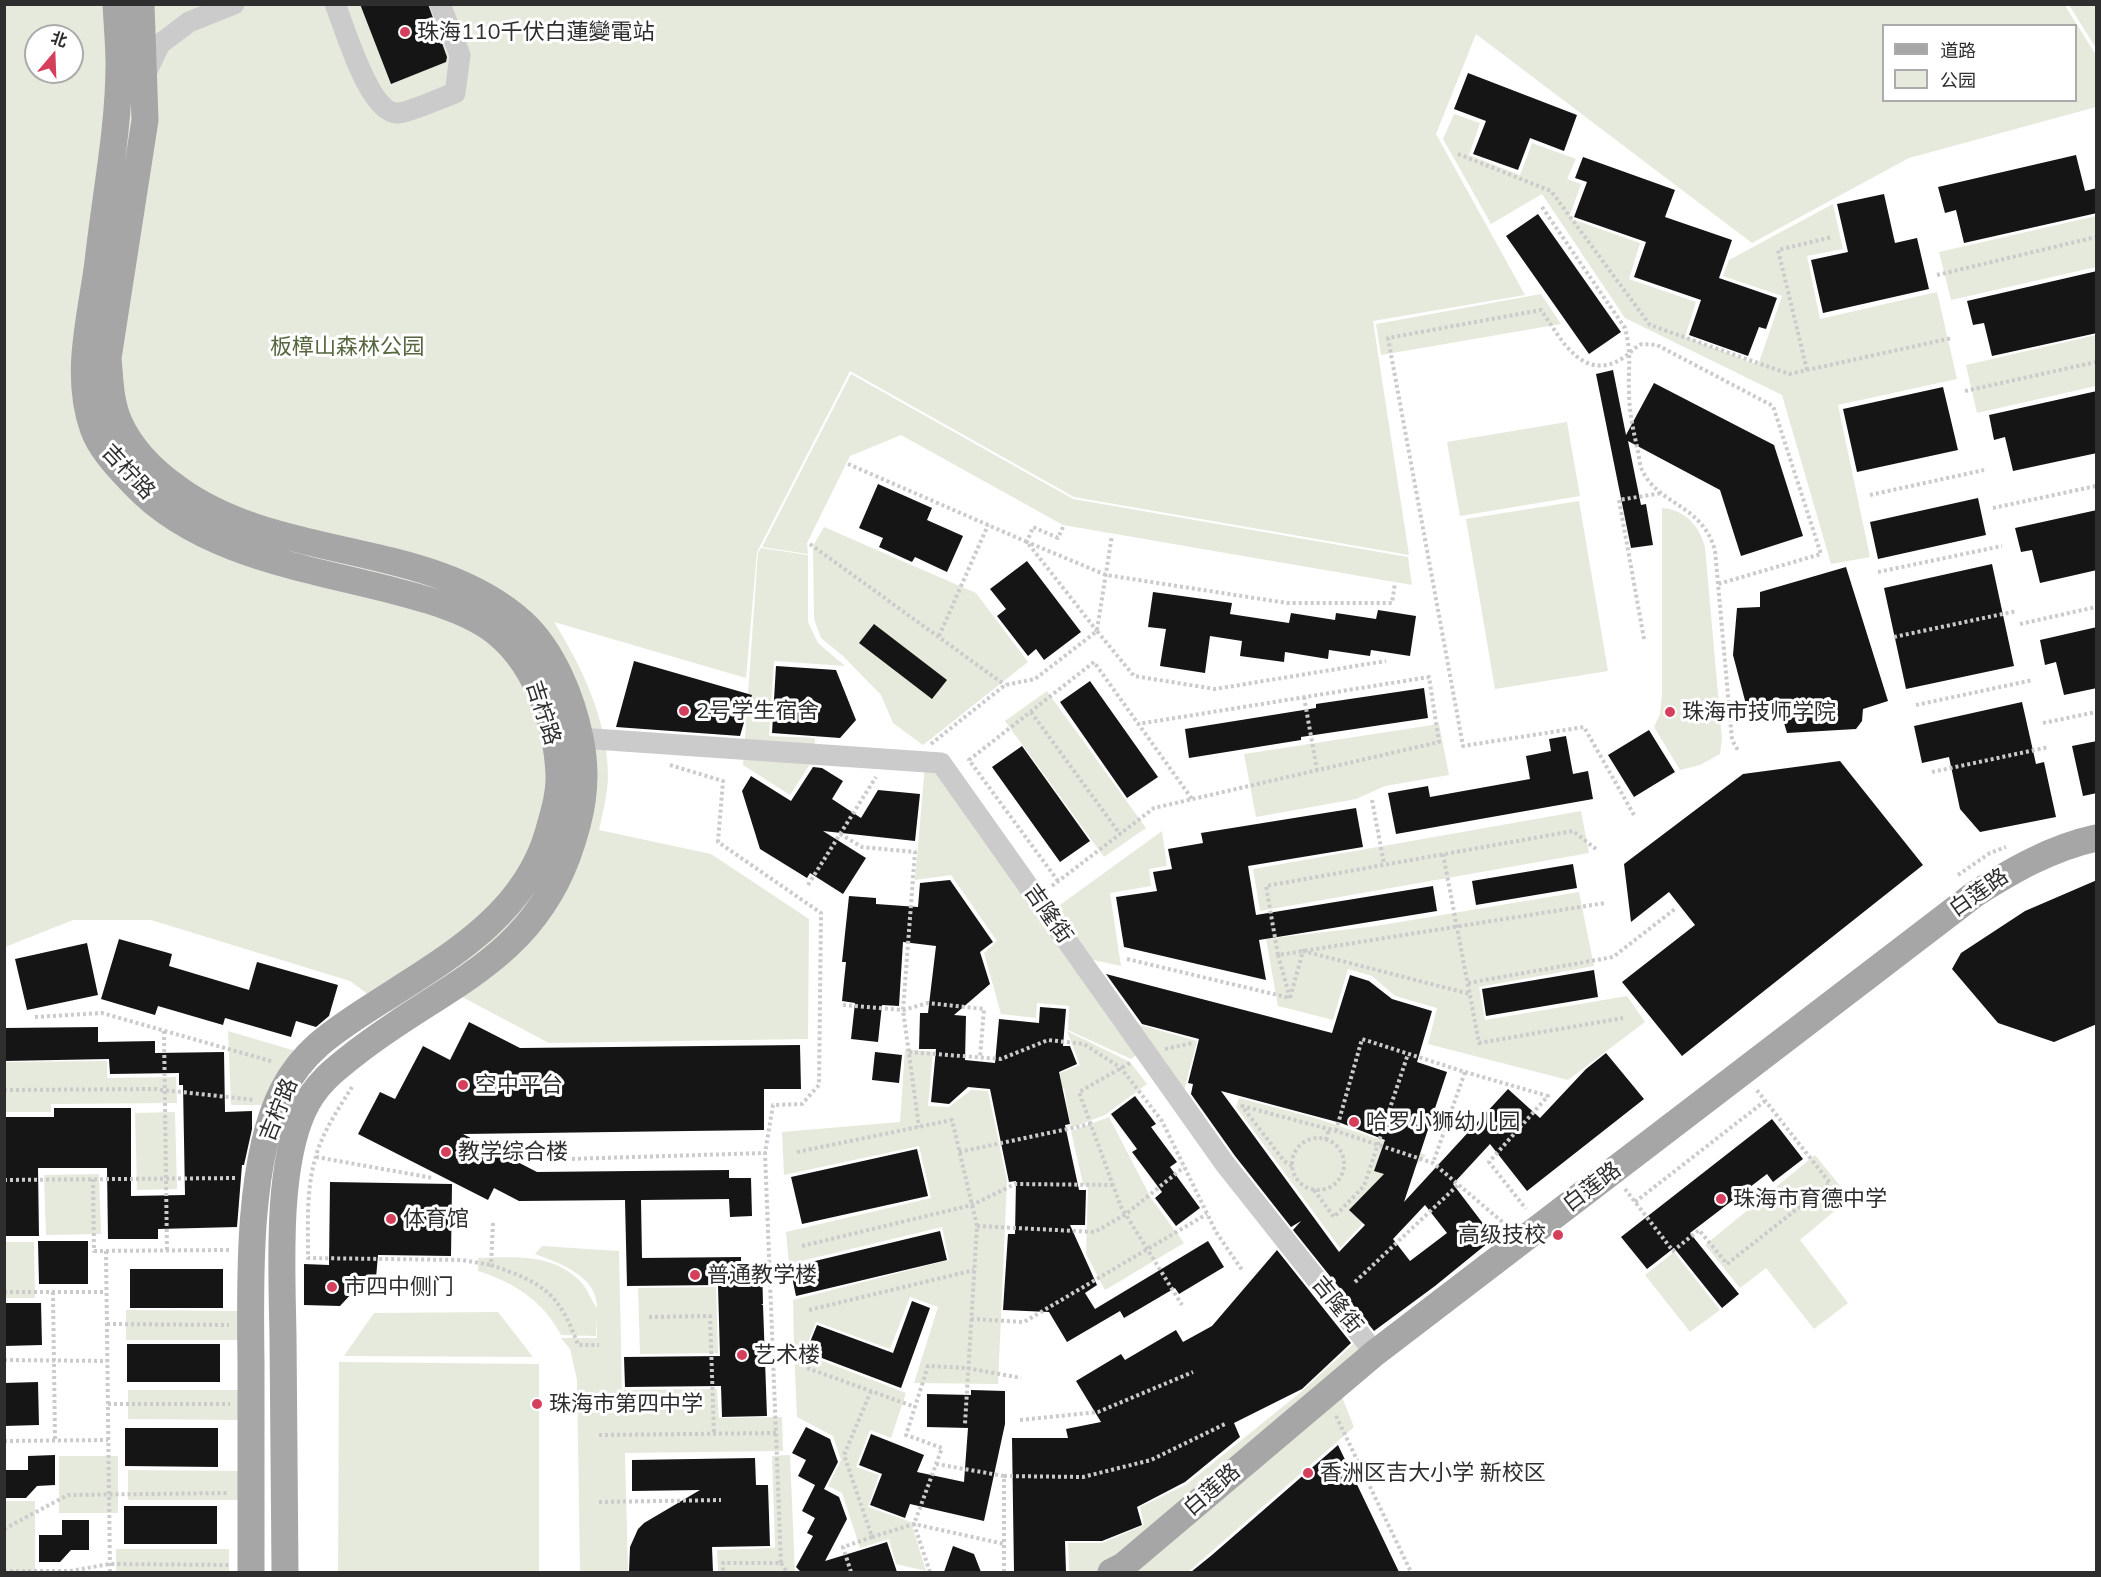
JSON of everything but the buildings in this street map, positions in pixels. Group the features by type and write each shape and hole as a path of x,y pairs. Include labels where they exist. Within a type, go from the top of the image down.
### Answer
{"main road":[{"name":"吉柠路","path":"116,4 118,76 83,380 94,435 118,468 142,493 172,515 210,536 260,557 424,599 489,627 525,664 537,685 548,716 560,779 546,842 532,875 513,900 486,928 347,1023 303,1056 282,1092 264,1141 254,1220 244,1569"},
{"name":"吉柠路","path":"141,4 145,75 144,120 108,358 111,390 118,420 133,446 167,481 190,498 231,520 273,534 430,572 470,588 525,624 550,657 568,695 580,738 586,785 576,833 558,880 537,916 513,942 485,966 376,1038 323,1079 303,1110 292,1147 282,1235 285,1572"},
{"name":"白莲路","path":"1111,1572 1124,1566 1376,1353 1975,894 2018,867 2072,843 2097,838"}],"lane":[{"path":"145,75 160,44 189,22 234,4"},
{"path":"335,4 369,90 384,109 398,114 455,93 460,55 440,4"},
{"name":"吉隆街","path":"580,738 941,763 1225,1164 1376,1353"}],"path":[{"path":"1458,154 1551,191 1650,325 1789,374 1952,338"},
{"path":"1542,207 1625,328 1631,351 1630,413 1642,468 1651,485 1689,510 1712,536 1732,740 1739,752"},
{"path":"1807,370 1778,250 1832,237"},
{"path":"1937,274 2097,237"},
{"path":"1634,815 1584,727 1463,746 1388,338 1540,310 1573,356 1581,362 1603,364 1623,358 1642,344 1657,345 1773,406 1821,554 1718,584"},
{"path":"1965,391 2097,362"},
{"path":"848,464 1106,575 1287,603 1392,603 1395,583"},
{"path":"1870,495 1984,470"},
{"path":"1993,508 2097,486"},
{"path":"1644,639 1619,500 1663,493"},
{"path":"939,636 988,525"},
{"path":"1027,542 1033,526 1058,538 1063,527"},
{"path":"924,750 1005,685 1035,680 1097,631 1112,536"},
{"path":"1027,542 1134,676 1215,689 1386,661"},
{"path":"810,543 1005,685"},
{"path":"1878,572 2002,546"},
{"path":"2020,624 2097,607"},
{"path":"1894,637 2017,611"},
{"path":"1058,881 969,760 1094,662 1192,799"},
{"path":"1037,897 1154,808 1439,742 1429,677 1138,724"},
{"path":"1916,705 2033,680"},
{"path":"1304,697 1317,770"},
{"path":"1031,712 1120,834"},
{"path":"2043,723 2097,712"},
{"path":"1932,772 2049,747"},
{"path":"808,885 888,759"},
{"path":"660,762 723,781 718,842 821,913 819,1085 802,1104 773,1105 765,1153 781,1563 787,1572"},
{"path":"1372,800 1384,864"},
{"path":"1290,998 1278,955 1266,886 1573,831 1596,849"},
{"path":"840,834 862,847 915,852 903,1010 919,1127"},
{"path":"1443,854 1479,1043 1623,1018"},
{"path":"1278,955 1605,903"},
{"path":"1468,983 1614,957 1675,909"},
{"path":"1303,951 1470,994"},
{"path":"1290,998 1303,951"},
{"path":"1127,959 1290,998"},
{"path":"843,1005 903,1010 928,1003 984,1009 980,1058"},
{"path":"35,1017 102,1013 275,1062"},
{"path":"164,1031 167,1251"},
{"path":"1336,1131 1362,1039 1548,1096 1489,1162 1526,1209"},
{"path":"909,1052 1001,1059 1048,1040 1084,1044 1121,1068 1162,1121 1216,1232 1242,1270"},
{"path":"1182,1305 1126,1214 1079,1092 1147,1054 1193,1042"},
{"path":"1408,1054 1378,1145 1364,1186 1334,1217 1314,1190 1299,1182 1292,1166 1284,1161 1242,1106 1329,1128 1336,1131 1378,1145 1433,1163 1523,1239"},
{"path":"1433,1163 1465,1072"},
{"path":"1611,1172 1673,1251 1699,1230 1727,1264 1830,1183 1742,1072"},
{"path":"356,1082 334,1115 316,1156 308,1206 308,1258 462,1260 491,1265 527,1277 554,1295 569,1320 578,1345 599,1345"},
{"path":"4,1090 165,1090 262,1100"},
{"path":"1635,1202 1765,1101"},
{"path":"797,1152 952,1120 977,1226 965,1424"},
{"path":"959,1152 1091,1124"},
{"path":"1326,1140 1329,1128"},
{"path":"1292,1166 1297,1149 1311,1139 1326,1140 1341,1151 1344,1168 1342,1176 1330,1188 1314,1190"},
{"path":"536,1160 765,1153"},
{"path":"316,1156 433,1178"},
{"path":"977,1226 1095,1232 1126,1214 1185,1167"},
{"path":"4,1180 242,1178"},
{"path":"93,1179 94,1251 233,1250"},
{"path":"802,1246 972,1205 1015,1184 1113,1185"},
{"path":"1355,1282 1458,1185"},
{"path":"970,1319 1024,1322 1207,1214"},
{"path":"491,1265 493,1223"},
{"path":"106,1251 110,1572"},
{"path":"809,1310 974,1270"},
{"path":"4,1292 106,1292"},
{"path":"53,1292 55,1440"},
{"path":"649,1317 710,1316 714,1433"},
{"path":"107,1324 238,1325"},
{"path":"4,1360 107,1361"},
{"path":"930,1572 914,1524 942,1448 906,1435 928,1366 967,1368 1021,1378"},
{"path":"807,1368 915,1407"},
{"path":"1020,1420 1098,1412 1193,1372"},
{"path":"871,1391 844,1455 872,1538"},
{"path":"108,1404 236,1404"},
{"path":"1336,1416 1411,1572"},
{"path":"936,1464 1004,1476 1083,1477 1151,1460 1227,1423"},
{"path":"599,1435 776,1432"},
{"path":"4,1441 108,1440"},
{"path":"1004,1476 1005,1572"},
{"path":"4,1529 68,1495 237,1493"},
{"path":"599,1502 721,1500"},
{"path":"851,1572 843,1547 914,1524 1004,1544"},
{"path":"723,1572 723,1563 781,1563"},
{"path":"4,1571 61,1572 110,1564 244,1569"}],"green space":[{"name":"板樟山森林公园","path":"2064,4 2077,24 1882,24 1882,102 2077,102 2077,25 2096,55 2096,107 1909,158 1752,243 1476,34 1436,134 1525,295 1373,321 1409,555 1074,497 850,371 757,552 746,678 554,622 583,675 603,733 607,754 608,781 599,830 711,854 809,919 808,1039 549,1043 449,990 403,1020 350,981 151,920 73,920 5,947 5,5"},
{"path":"2069,5 2096,5 2096,48"},
{"path":"1454,114 1480,123 1469,155 1520,175 1532,143 1576,159 1567,179 1581,184 1569,218 1640,243 1629,279 1696,302 1685,337 1758,365 1782,296 1723,276 1729,260 1833,204 1843,249 1807,256 1820,319 1937,292 1957,379 1838,405 1870,557 1831,564 1782,395 1625,318 1542,194 1491,224 1443,139"},
{"path":"2096,216 2096,267 1951,300 1939,252"},
{"path":"1541,294 1561,324 1381,355 1376,324"},
{"path":"2096,335 2096,386 1977,413 1966,365"},
{"path":"851,374 1073,499 1408,557 1412,585 1063,525 901,435 850,456 807,543 808,554 762,547"},
{"path":"1567,422 1580,496 1460,516 1447,442"},
{"path":"1579,501 1608,671 1495,689 1466,519"},
{"path":"1662,508 1678,512 1690,520 1699,532 1705,547 1722,739 1720,754 1700,765 1680,770 1654,727 1660,714 1662,694"},
{"path":"824,527 976,593 1028,662 923,745 893,723 881,695 843,656 821,638 814,619 813,546"},
{"path":"761,548 808,555 808,622 818,643 845,666 774,661 769,736 815,738 814,758 790,795 743,765 758,552"},
{"path":"1047,691 1146,828 1104,857 1005,721"},
{"path":"1439,724 1449,775 1385,786 1356,799 1256,817 1244,754"},
{"path":"925,766 940,767 1142,1051 1131,1059 1068,1030 1069,1006 1037,1003 1036,1018 1001,1014 984,953 997,941 951,875 915,880"},
{"path":"1581,811 1589,853 1260,911 1253,869"},
{"path":"1162,831 1167,866 1149,869 1151,886 1110,893 1121,966 1084,958 1053,910"},
{"path":"1579,892 1594,966 1479,987 1485,1020 1627,996 1645,1022 1568,1080 1428,1044 1437,1008 1395,996 1372,976 1348,969 1333,1020 1278,1006 1266,939 1376,926"},
{"path":"1129,1022 1197,1041 1182,1098"},
{"path":"228,1031 299,1052 272,1105 231,1105"},
{"path":"1067,1031 1130,1062 1147,1084 1105,1115 1071,1128 1064,1088 1031,1094 1029,1085 1080,1065"},
{"path":"905,1049 933,1052 928,1106 949,1107 971,1090 988,1091 1007,1181 998,1384 914,1383 938,1307 910,1297 890,1349 816,1322 805,1350 794,1346 793,1300 949,1260 942,1227 789,1264 786,1232 931,1198 919,1146 784,1175 782,1132 900,1122"},
{"path":"107,1061 107,1078 176,1077 177,1103 51,1104 51,1112 5,1112 5,1062"},
{"path":"1239,1098 1315,1118 1426,1155 1340,1248 1236,1107"},
{"path":"175,1112 177,1189 137,1190 135,1113"},
{"path":"1109,1117 1151,1198 1184,1243 1105,1290 1086,1254 1088,1188 1083,1184 1071,1131"},
{"path":"1815,1155 1850,1198 1800,1240 1848,1303 1814,1329 1766,1268 1740,1288 1705,1245"},
{"path":"99,1174 101,1234 46,1235 44,1175"},
{"path":"5,1242 34,1242 35,1298 5,1298"},
{"path":"542,1246 619,1251 622,1390 717,1389 719,1418 782,1417 783,1451 625,1453 628,1572 580,1572 577,1380 570,1349 561,1338 597,1338 597,1316 596,1336 561,1335 546,1312 527,1295 504,1281 478,1271 478,1258 519,1257 545,1261 557,1265 580,1281 597,1308 596,1297 591,1288 576,1273 535,1254"},
{"path":"1674,1252 1720,1310 1690,1332 1645,1275"},
{"path":"716,1287 718,1353 640,1354 638,1288"},
{"path":"126,1310 238,1311 238,1340 126,1340"},
{"path":"498,1312 533,1357 344,1356 374,1313"},
{"path":"1360,1338 1372,1353 1105,1572 1069,1572 1068,1543 1102,1543 1144,1525 1140,1507 1187,1484 1301,1392"},
{"path":"794,1350 906,1393 891,1438 870,1430 856,1467 879,1475 868,1507 911,1522 926,1571 896,1564 889,1539 860,1548 842,1493 828,1486 841,1460 833,1436 797,1417"},
{"path":"339,1362 539,1364 539,1572 338,1572"},
{"path":"128,1390 240,1390 240,1420 128,1419"},
{"path":"1340,1392 1354,1427 1188,1572 1124,1572"},
{"path":"790,1455 795,1572 718,1572 717,1550 775,1548 772,1456"},
{"path":"59,1456 118,1456 118,1513 59,1513"},
{"path":"128,1470 241,1471 241,1500 128,1500"},
{"path":"5,1501 35,1501 35,1572 5,1572"},
{"path":"116,1549 229,1549 229,1572 116,1572"}],"place":[{"name":"珠海110千伏白蓮變電站","path":"405,32"},
{"name":"2号学生宿舍","path":"684,711"},
{"name":"珠海市技师学院","path":"1670,712"},
{"name":"空中平台","path":"463,1085"},
{"name":"哈罗小狮幼儿园","path":"1354,1122"},
{"name":"教学综合楼","path":"446,1152"},
{"name":"珠海市育德中学","path":"1721,1199"},
{"name":"体育馆","path":"391,1219"},
{"name":"高级技校","path":"1558,1235"},
{"name":"普通教学楼","path":"695,1275"},
{"name":"市四中侧门","path":"332,1287"},
{"name":"艺术楼","path":"742,1355"},
{"name":"珠海市第四中学","path":"537,1404"},
{"name":"香洲区吉大小学 新校区","path":"1308,1473"}]}
